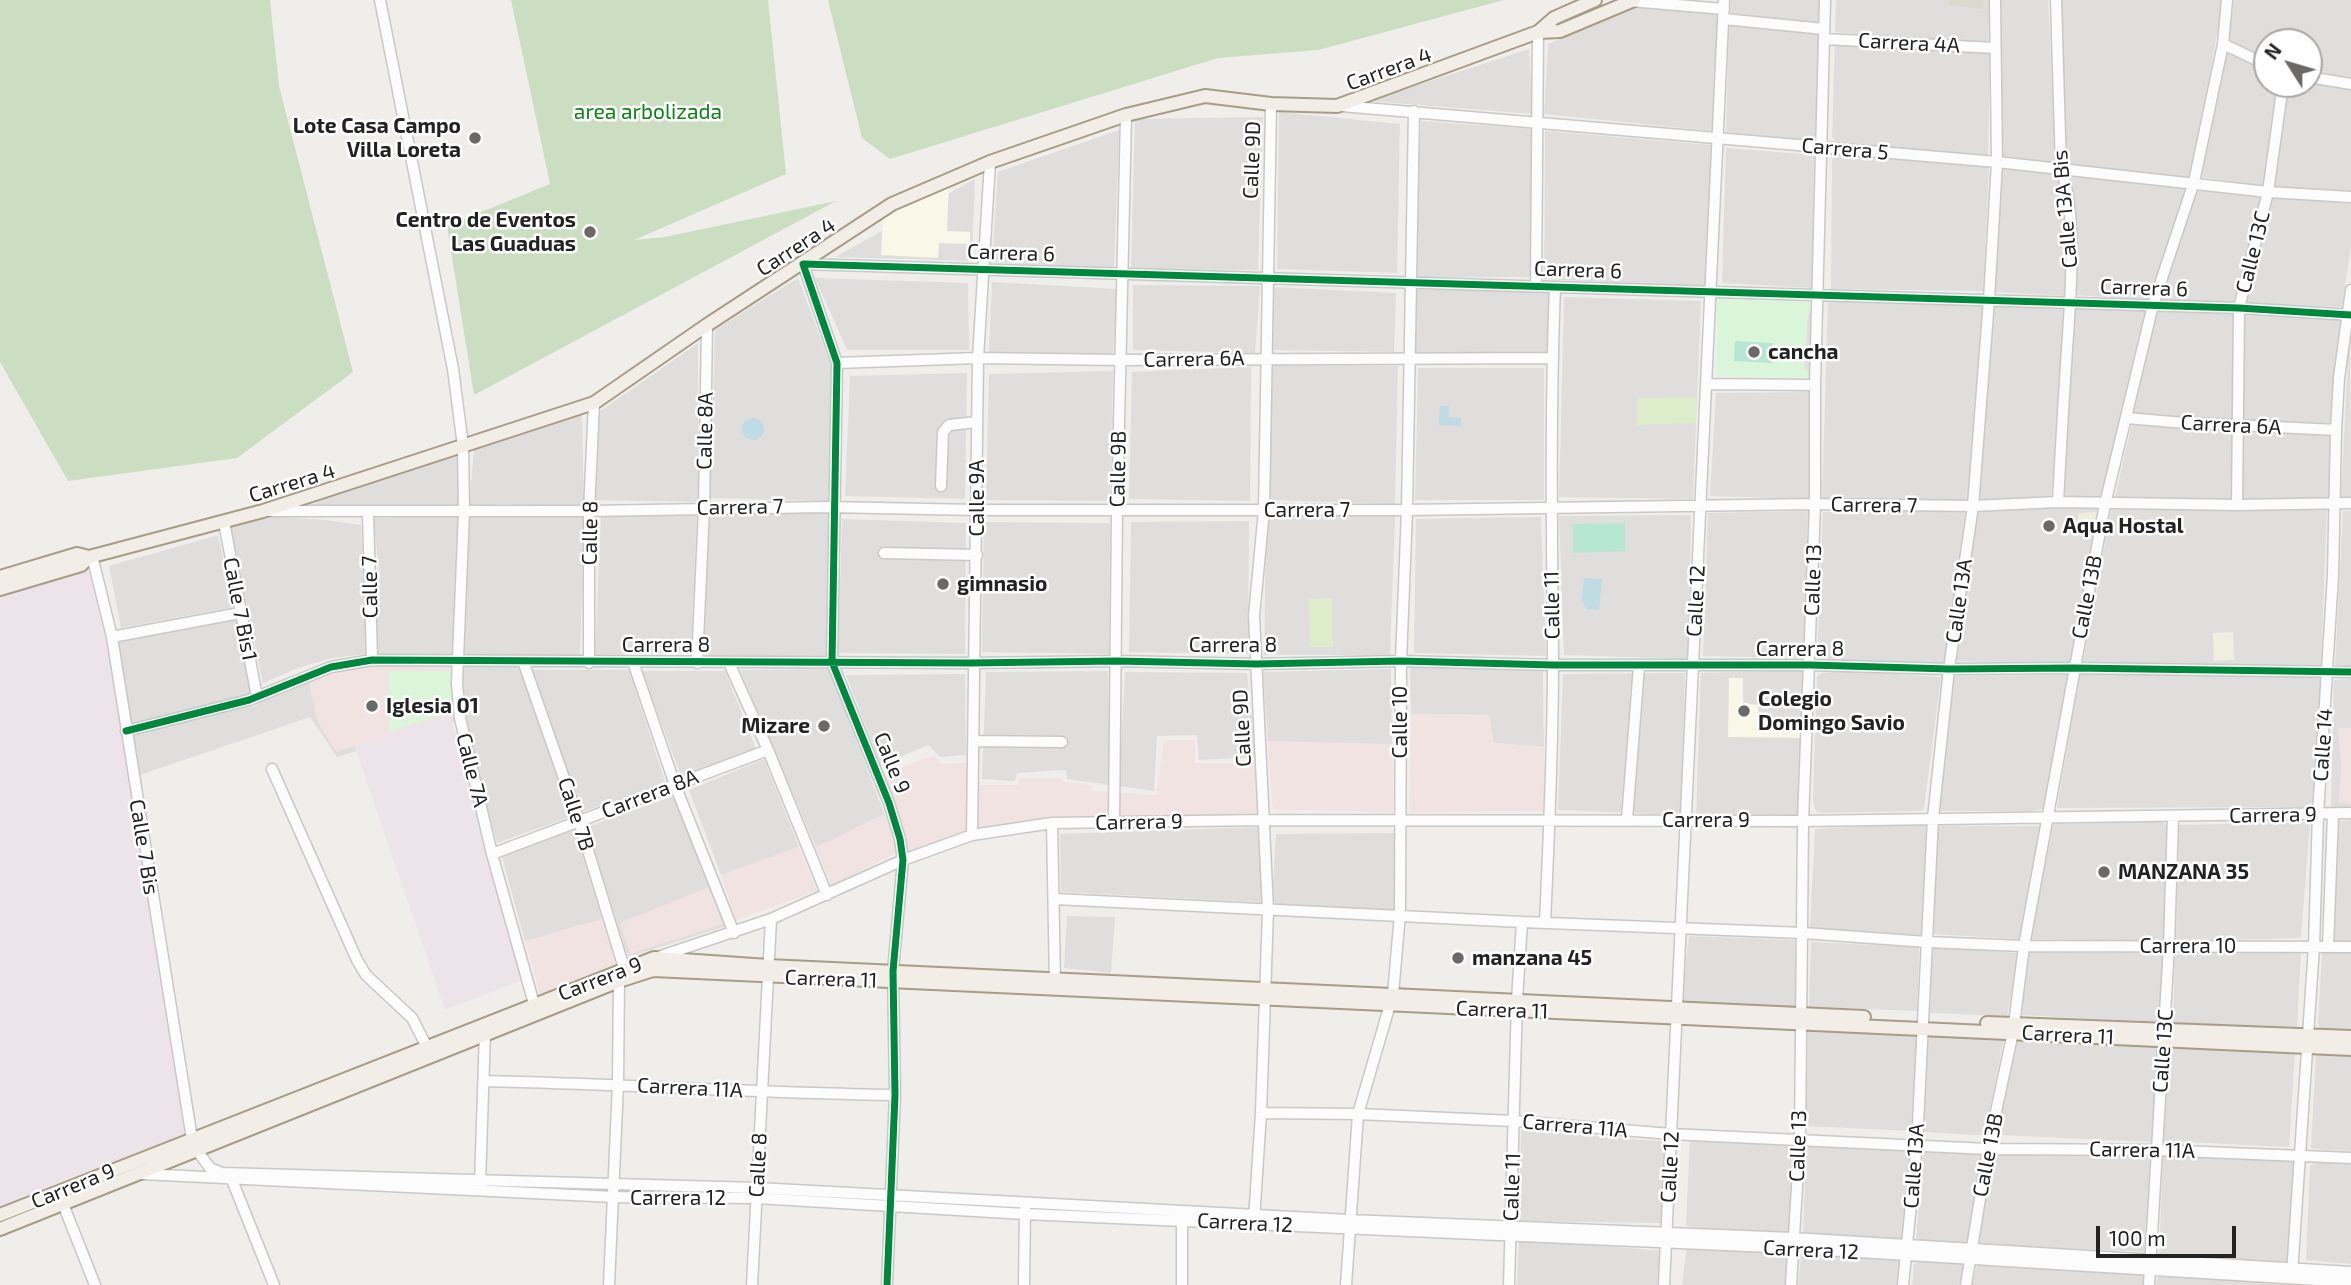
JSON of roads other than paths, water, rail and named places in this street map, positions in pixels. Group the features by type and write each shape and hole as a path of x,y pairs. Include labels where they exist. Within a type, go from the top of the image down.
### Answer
{"main road":[{"name":"Carrera 4","path":"1538,32 1554,18 1595,0"},
{"name":"Carrera 4","path":"0,589 80,565 91,557 263,511 594,403 707,325 892,204 989,162 1126,115 1205,96 1271,104 1338,106 1538,32 1560,31 1632,1"},
{"name":"Carrera 4","path":"0,577 77,554 91,557"},
{"name":"Carrera 9","path":"485,1029 534,1004 654,964"},
{"name":"Carrera 11","path":"654,964 2308,1041 2351,1049"},
{"name":"Carrera 9","path":"0,1229 60,1197 622,975"},
{"name":"Carrera 11","path":"2308,1041 2351,1037"},
{"name":"Carrera 9","path":"0,1215 138,1174 194,1144"}],"street":[{"name":"Calle 7A","path":"380,0 450,356 463,446 464,511 457,682 460,718 492,854 534,1004"},
{"name":"Calle 13","path":"1791,1285 1800,1138 1803,821 1815,504 1815,384 1825,0"},
{"name":"Calle 13A","path":"1903,1285 1917,1144 1933,818 1949,669 1973,506 1989,300 1997,162 1995,0"},
{"name":"Calle 13A Bis","path":"2056,0 2061,169 2070,234 2070,303 2058,502"},
{"name":"Calle 13B","path":"1966,1285 1988,1149 2013,1028 2024,946 2105,504 2153,305 2194,182 2223,44 2227,0"},
{"name":"Carrera 4A","path":"1632,1 1724,9 1824,34 1995,48"},
{"name":"Calle 12","path":"1664,1285 1724,9"},
{"path":"1536,286 1538,32"},
{"path":"2223,44 2253,58"},
{"path":"2323,79 2351,83"},
{"name":"Calle 13C","path":"2237,505 2239,308 2269,192 2281,98"},
{"name":"Calle 9D","path":"1254,1219 1261,1114 1268,909 1254,616 1264,510 1271,104"},
{"name":"Carrera 5","path":"1338,106 1997,162 2269,192 2351,197"},
{"name":"Calle 10","path":"1346,1285 1358,1114 1391,1000 1400,914 1401,661 1407,510 1414,111"},
{"name":"Calle 9B","path":"1114,822 1117,510 1126,115"},
{"name":"Calle 9A","path":"972,835 978,358 989,162"},
{"name":"Carrera 6","path":"803,264 2153,305 2349,315"},
{"name":"Calle 9","path":"803,264 836,363 832,662 889,803 903,860 893,976 895,1095 887,1285"},
{"name":"Calle 11","path":"1545,923 1553,665 1550,508 1555,287"},
{"name":"Calle 14","path":"2291,1282 2314,946 2318,814 2336,503 2339,378 2351,290"},
{"name":"Calle 8A","path":"697,663 704,508 707,325"},
{"name":"Carrera 6A","path":"836,363 978,358 1552,358"},
{"path":"1707,384 1815,384"},
{"name":"Calle 8","path":"589,663 589,511 594,403"},
{"name":"Carrera 6A","path":"2127,418 2336,430"},
{"path":"941,486 943,432 949,425 977,422"},
{"name":"Carrera 7","path":"263,511 368,513 704,508 1407,510 1815,504 1973,506 2058,502 2237,505 2351,503"},
{"name":"Calle 7","path":"368,513 372,660"},
{"name":"Calle 7 Bis1","path":"224,522 257,697"},
{"path":"884,553 976,555"},
{"name":"Calle 7 Bis","path":"91,557 112,637 194,1144"},
{"path":"112,637 240,612"},
{"name":"Carrera 8","path":"126,731 257,697 331,667 372,660 459,659 589,663 1116,661 1256,664 1401,661 1639,666 1810,665 1949,669 2351,672"},
{"name":"Calle 7B","path":"523,661 579,821 622,975 609,1285"},
{"path":"633,662 675,785 734,933"},
{"path":"729,663 827,895"},
{"path":"1628,820 1639,666"},
{"path":"974,741 1062,742"},
{"name":"Carrera 8A","path":"492,854 768,750"},
{"path":"272,769 366,975 412,1018 429,1051"},
{"name":"Carrera 9","path":"654,964 771,919 903,860 972,835 1052,823 1265,820 1803,821 2351,813"},
{"path":"2328,947 2333,814"},
{"name":"Calle 13C","path":"2150,1285 2169,946 2173,817"},
{"path":"1052,823 1055,984"},
{"path":"1055,899 1803,933 2024,946"},
{"name":"Calle 8","path":"752,1285 771,919"},
{"name":"Calle 11","path":"1509,1285 1522,922"},
{"name":"Carrera 10","path":"2024,946 2351,947"},
{"path":"480,1192 485,1029"},
{"name":"Carrera 11A","path":"485,1081 618,1084 762,1093 895,1095"},
{"name":"Carrera 11A","path":"1261,1114 1358,1114 1514,1121 1671,1134 1800,1138 1988,1149 2156,1150 2351,1158"},
{"name":"Carrera 12","path":"194,1144 214,1170 230,1176 480,1192 614,1197 757,1193"},
{"name":"Carrera 12","path":"138,1174 480,1179 614,1184 1025,1208 1793,1243 2150,1266 2292,1268 2351,1272"},
{"path":"230,1176 274,1285"},
{"path":"60,1197 96,1285"},
{"path":"1024,1285 1025,1208"},
{"name":"Carrera 12","path":"1025,1208 1182,1219 1254,1219"},
{"path":"1182,1219 1182,1285"},
{"name":"Carrera 12","path":"2150,1266 2291,1282 2351,1282"}],"water":[{"path":"1440,406 1449,406 1449,417 1461,418 1461,426 1439,425"},
{"path":"753,418 761,421 764,429 761,437 753,440 745,437 742,429 745,421"},
{"path":"1584,578 1602,579 1599,610 1586,609 1582,600"}],"place":[{"name":"Lote Casa Campo Villa Loreta","path":"475,138"},
{"name":"Centro de Eventos Las Guaduas","path":"590,232"},
{"name":"cancha","path":"1754,352"},
{"name":"Aqua Hostal","path":"2049,526"},
{"name":"gimnasio","path":"943,584"},
{"name":"Iglesia 01","path":"372,706"},
{"name":"Colegio Domingo Savio","path":"1744,711"},
{"name":"Mizare","path":"824,726"},
{"name":"MANZANA 35","path":"2104,872"},
{"name":"manzana 45","path":"1458,958"}],"park label":[{"name":"area arbolizada","path":"648,112"}]}
